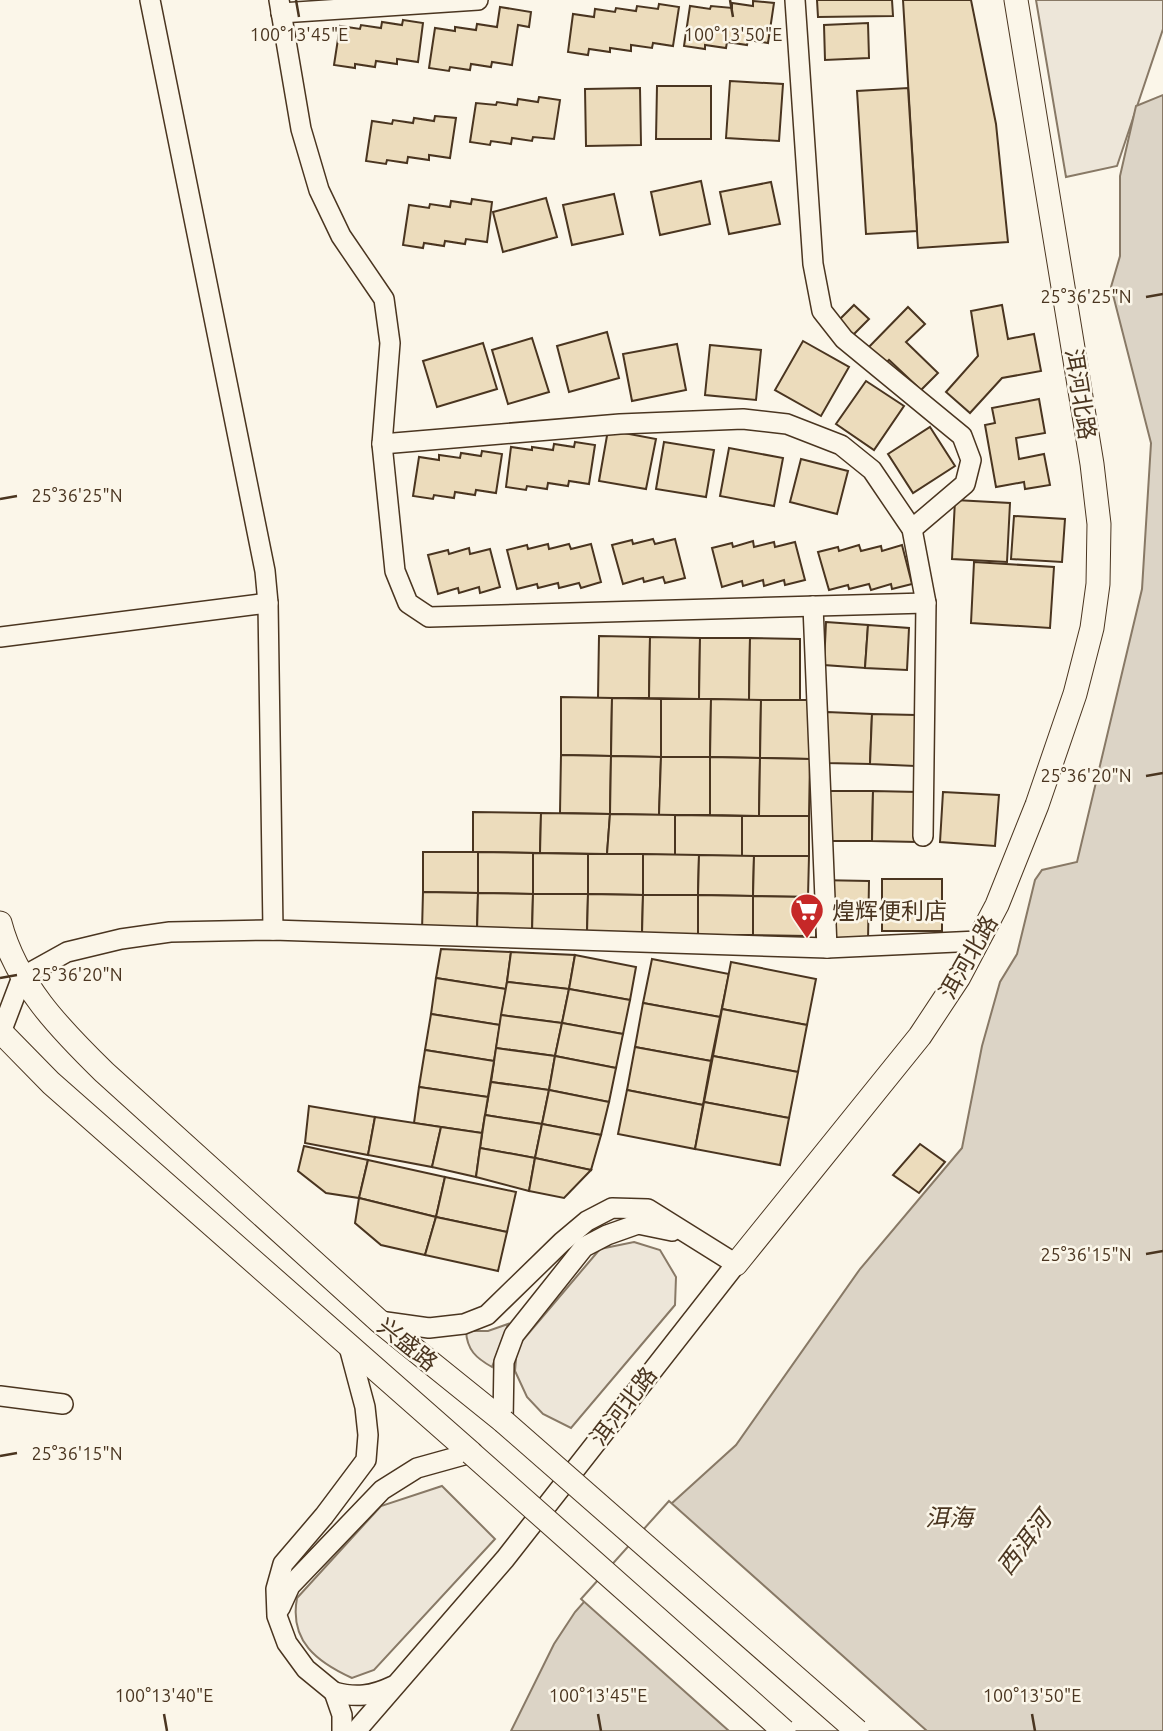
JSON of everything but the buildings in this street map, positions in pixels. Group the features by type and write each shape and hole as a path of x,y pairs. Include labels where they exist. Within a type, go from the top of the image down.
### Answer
{"street":[{"path":"150,0 265,570 268,604 273,930"},
{"path":"478,0 280,6 301,129 319,190 341,236 384,299 390,343 382,444 395,571 408,603 429,617 926,603"},
{"path":"796,0 813,264 822,311 844,339 962,436 971,460 965,484 912,529"},
{"name":"洱河北路","path":"356,1731 505,1559 736,1264 920,1036 959,977 997,905 1037,805 1075,694 1091,628 1098,584 1099,524 1092,464 1016,0"},
{"path":"382,444 694,419 743,419 787,424 841,446 872,470 912,529 926,603 923,836"},
{"path":"0,637 268,604"},
{"path":"813,606 827,948"},
{"name":"兴盛路","path":"0,923 11,957 22,977 64,1032 104,1072 379,1321 503,1421 857,1731"},
{"path":"1,1033 22,977 68,952 121,939 170,932 273,930 827,948 978,941"},
{"name":"兴盛路","path":"1,1033 51,1083 784,1731"},
{"path":"379,1321 429,1328 464,1324 487,1315 562,1242 587,1221 612,1208 648,1209 736,1264"},
{"path":"503,1421 505,1362 514,1335 584,1247 638,1223 690,1234"},
{"path":"349,1347 365,1407 368,1435 366,1460 324,1516 282,1564 276,1589 277,1616 287,1643 306,1669 334,1692 353,1697 364,1696 397,1684"},
{"path":"0,1396 63,1404"},
{"path":"277,1616 290,1586 382,1490 417,1468 471,1453"},
{"path":"334,1692 342,1715 342,1731"}],"shaded area":[{"path":"1036,0 1163,0 1163,29 1117,166 1066,177"},
{"path":"634,1242 660,1250 676,1277 675,1305 571,1428 543,1414 527,1397 515,1371 517,1347 600,1249"},
{"path":"508,1324 492,1367 473,1353 466,1331 488,1331"},
{"path":"442,1486 495,1539 374,1670 352,1678 339,1672 317,1657 302,1638 297,1626 297,1598 381,1506"}],"water":[{"name":"洱海","path":"1163,95 1163,1731 511,1731 554,1644 575,1612 671,1504 736,1445 860,1269 962,1148 982,1046 1000,982 1017,954 1035,880 1042,870 1077,862 1142,589 1151,443 1111,287 1120,256 1120,176 1136,106"}],"pier":[{"path":"669,1501 927,1731 729,1731 581,1599"}],"place":[{"name":"煌辉便利店","path":"807,940"}],"water label":[{"name":"西洱河","path":"1024,1543"}]}
